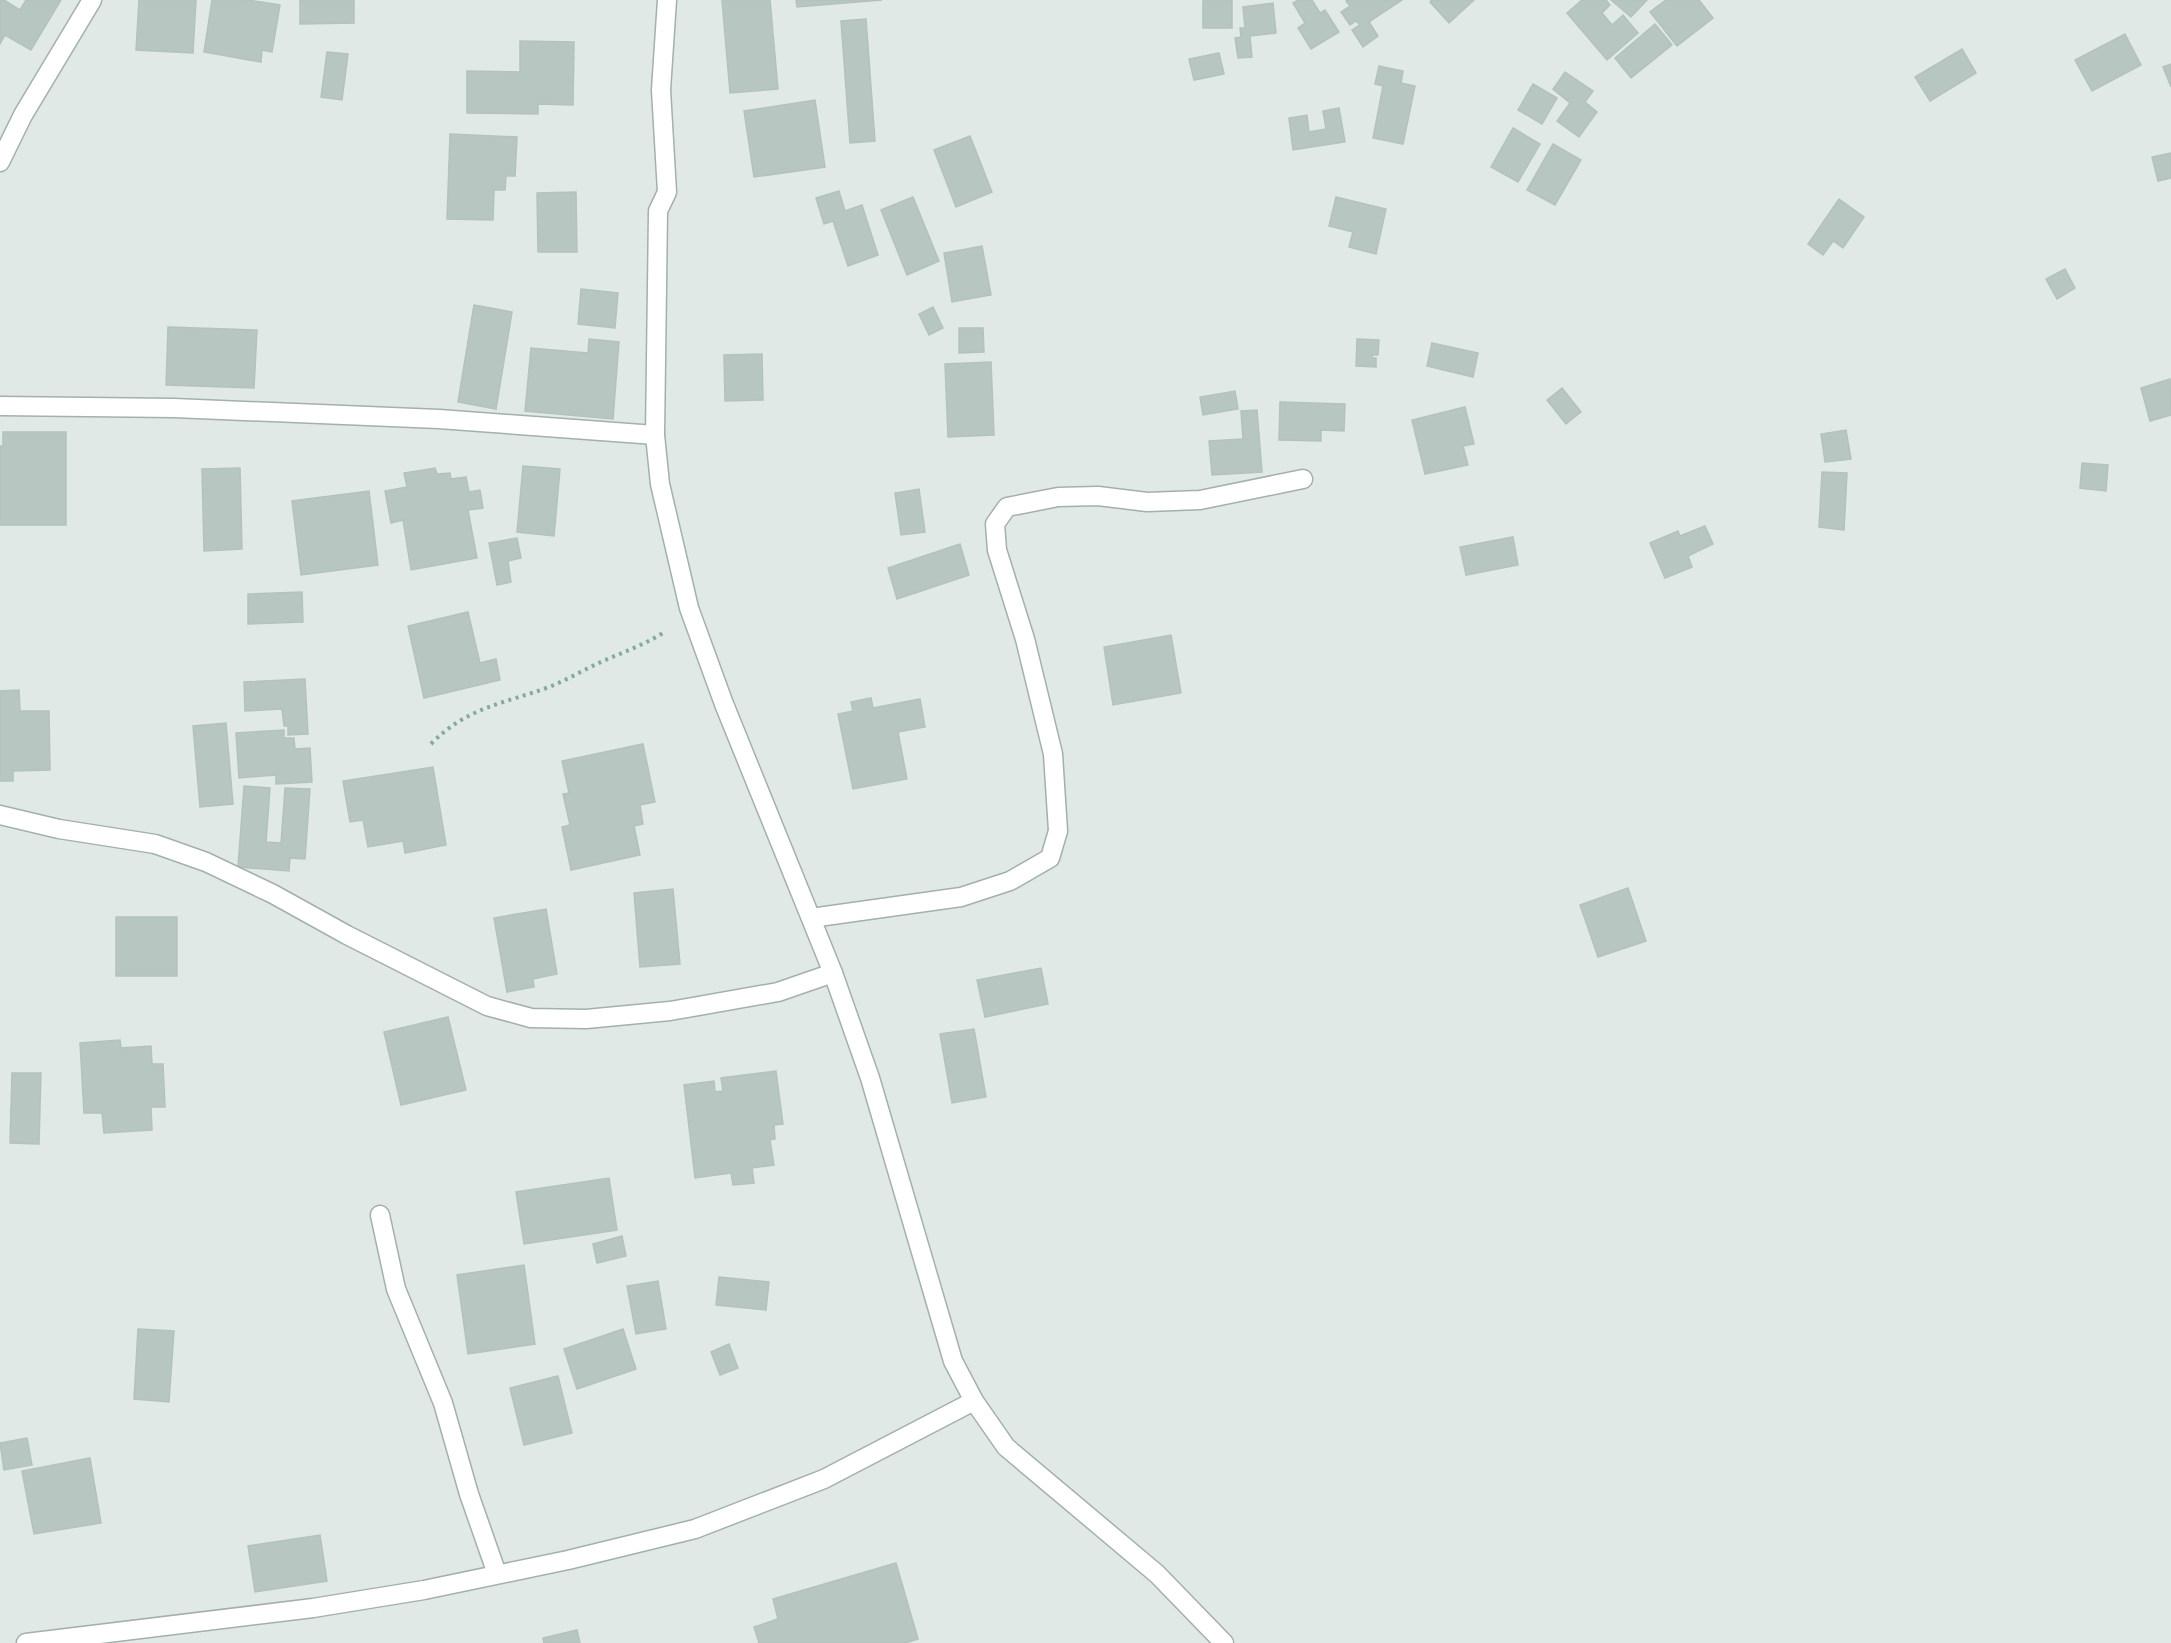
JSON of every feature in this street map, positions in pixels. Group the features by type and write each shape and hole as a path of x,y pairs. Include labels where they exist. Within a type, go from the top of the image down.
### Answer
{"street":[{"path":"0,162 23,115 92,0"},
{"path":"667,0 661,90 667,192 658,212 656,435 660,484 688,608 724,704 833,973 870,1078 953,1361 974,1401 1006,1447 1157,1575 1224,1643"},
{"path":"0,406 209,409 439,419 656,435"},
{"path":"811,918 961,897 1010,882 1050,858 1058,831 1053,754 1025,639 997,550 995,524 1007,507 1058,496 1098,496 1147,502 1200,500 1303,479"},
{"path":"0,815 59,829 155,844 206,862 273,894 347,935 487,1005 531,1018 586,1019 670,1011 778,992 833,973"},
{"path":"380,1215 396,1289 443,1403 469,1494 496,1574"},
{"path":"26,1643 313,1608 424,1590 568,1560 695,1529 824,1479 974,1401"}],"path":[{"path":"431,744 446,728 495,704 549,687 647,643 670,629 688,608"}],"building":[{"path":"0,0 20,10 26,0 61,0 31,50 5,35 0,44"},
{"path":"139,0 196,0 193,53 136,50"},
{"path":"212,0 247,0 280,5 272,52 262,50 261,62 204,52"},
{"path":"300,0 354,0 354,23 300,24"},
{"path":"722,0 770,0 778,89 730,93"},
{"path":"796,0 882,0 797,7"},
{"path":"1203,0 1232,0 1232,28 1203,28"},
{"path":"1298,0 1312,0 1320,13 1325,10 1339,32 1311,49 1298,28 1305,23 1293,3"},
{"path":"1402,0 1369,22 1378,36 1363,47 1352,30 1360,25 1356,21 1350,25 1341,12 1350,6 1346,1"},
{"path":"1432,0 1474,0 1449,23 1430,2"},
{"path":"1582,0 1606,0 1610,5 1602,13 1612,25 1623,15 1638,33 1607,60 1567,13"},
{"path":"1611,0 1647,0 1631,17"},
{"path":"1666,0 1699,0 1713,18 1677,46 1650,12"},
{"path":"1273,3 1276,33 1250,36 1252,57 1238,58 1235,38 1241,37 1240,28 1245,28 1243,7"},
{"path":"866,19 875,141 850,143 841,21"},
{"path":"1655,24 1672,45 1631,78 1615,58"},
{"path":"2125,34 2141,65 2092,91 2075,60"},
{"path":"520,41 574,42 573,105 538,104 538,114 467,113 467,71 520,72"},
{"path":"1962,49 1976,73 1930,101 1915,77"},
{"path":"327,52 348,54 342,100 321,97"},
{"path":"1219,53 1224,74 1194,80 1189,59"},
{"path":"2171,64 2171,87 2163,67"},
{"path":"1379,66 1403,71 1401,83 1415,86 1403,144 1373,138 1383,86 1375,84"},
{"path":"1565,72 1593,91 1585,102 1597,112 1579,137 1557,121 1570,103 1553,89"},
{"path":"1533,84 1557,98 1542,124 1518,110"},
{"path":"815,100 825,167 754,177 744,111"},
{"path":"1339,108 1345,142 1293,150 1289,118 1307,115 1309,132 1326,129 1323,111"},
{"path":"1513,128 1540,144 1518,182 1491,167"},
{"path":"450,134 517,137 515,176 506,176 505,190 494,190 493,220 447,219"},
{"path":"970,136 992,192 956,207 934,150"},
{"path":"1553,144 1581,160 1555,205 1527,190"},
{"path":"2171,153 2171,178 2158,181 2152,157"},
{"path":"839,191 845,211 862,205 878,255 848,266 833,221 824,224 816,198"},
{"path":"576,192 577,252 538,252 537,193"},
{"path":"913,197 939,261 907,275 881,210"},
{"path":"1336,197 1386,209 1376,254 1349,247 1353,232 1329,226"},
{"path":"1839,199 1864,217 1843,248 1833,241 1823,255 1808,244"},
{"path":"982,246 991,295 952,302 944,253"},
{"path":"2065,269 2075,288 2057,299 2046,279"},
{"path":"581,289 618,293 615,328 578,324"},
{"path":"474,305 512,312 496,409 458,402"},
{"path":"933,307 943,328 929,335 919,314"},
{"path":"168,327 257,330 254,388 166,385"},
{"path":"959,328 983,328 984,352 959,353"},
{"path":"589,339 619,342 613,419 525,411 531,348 588,353"},
{"path":"1357,339 1379,340 1378,355 1372,355 1372,358 1376,358 1376,367 1356,366"},
{"path":"1432,343 1478,353 1473,377 1427,366"},
{"path":"762,354 763,400 725,401 724,355"},
{"path":"991,362 994,435 948,437 945,364"},
{"path":"2170,379 2171,415 2150,421 2141,388"},
{"path":"1562,388 1581,412 1566,424 1547,400"},
{"path":"1235,391 1238,409 1203,415 1200,397"},
{"path":"1280,402 1345,404 1344,431 1321,430 1321,441 1279,440"},
{"path":"1465,407 1474,444 1463,446 1468,465 1425,474 1412,420"},
{"path":"1257,410 1262,472 1212,475 1209,441 1243,439 1241,411"},
{"path":"1846,430 1851,459 1825,462 1821,434"},
{"path":"3,432 66,432 66,525 0,525 0,446 3,446"},
{"path":"2082,463 2108,465 2106,491 2080,488"},
{"path":"523,466 560,469 554,536 517,532"},
{"path":"240,468 242,549 204,551 202,469"},
{"path":"435,468 437,474 450,473 451,479 466,477 469,492 480,490 483,508 468,510 477,558 411,570 403,520 391,523 385,491 407,487 404,473"},
{"path":"1822,472 1847,473 1844,530 1819,527"},
{"path":"919,489 925,532 901,535 895,493"},
{"path":"369,491 378,565 301,575 292,501"},
{"path":"1705,526 1713,544 1688,556 1692,567 1665,578 1650,543 1678,531 1680,536"},
{"path":"1513,537 1518,565 1466,575 1460,547"},
{"path":"517,538 521,558 508,561 511,582 497,585 489,543"},
{"path":"960,544 969,575 897,599 888,568"},
{"path":"302,592 303,622 248,624 248,594"},
{"path":"468,612 480,663 496,659 500,680 424,698 408,626"},
{"path":"1171,635 1181,693 1113,705 1104,647"},
{"path":"305,679 308,734 288,735 288,726 284,726 282,709 245,711 244,682"},
{"path":"19,690 20,711 49,711 50,770 13,771 13,781 0,781 0,691"},
{"path":"871,698 873,708 920,699 925,727 898,732 907,779 853,789 838,714 853,711 851,702"},
{"path":"226,723 233,804 200,807 193,726"},
{"path":"284,730 284,738 294,738 295,749 310,748 312,782 276,784 276,775 239,778 236,733"},
{"path":"643,744 655,802 640,805 643,824 634,826 640,855 571,870 562,827 570,825 563,794 569,793 562,761"},
{"path":"433,767 446,845 405,853 403,841 368,847 363,820 350,822 343,781"},
{"path":"244,786 270,788 266,842 281,843 285,788 310,789 305,859 290,858 289,871 238,867"},
{"path":"1628,888 1646,941 1598,957 1580,905"},
{"path":"673,889 680,964 640,967 634,893"},
{"path":"546,909 557,974 533,979 534,987 507,992 494,918"},
{"path":"116,917 177,917 177,976 116,976"},
{"path":"1041,968 1048,1004 985,1017 977,980"},
{"path":"448,1017 466,1090 401,1105 384,1032"},
{"path":"974,1029 986,1097 952,1103 940,1034"},
{"path":"120,1040 121,1048 151,1046 152,1064 163,1064 165,1107 151,1107 152,1130 104,1133 102,1113 84,1113 80,1043"},
{"path":"776,1071 783,1124 774,1125 775,1139 770,1140 774,1165 752,1168 754,1183 733,1185 731,1173 695,1178 684,1085 714,1081 715,1092 723,1091 721,1078"},
{"path":"12,1073 41,1073 39,1144 10,1143"},
{"path":"609,1178 617,1230 524,1244 516,1192"},
{"path":"622,1236 626,1256 597,1263 593,1244"},
{"path":"524,1265 535,1344 468,1354 457,1275"},
{"path":"719,1277 769,1282 766,1310 716,1305"},
{"path":"658,1281 666,1329 636,1334 627,1286"},
{"path":"138,1329 174,1331 169,1402 134,1399"},
{"path":"623,1329 636,1369 577,1389 564,1349"},
{"path":"729,1344 738,1368 720,1375 711,1352"},
{"path":"558,1376 572,1433 524,1445 510,1388"},
{"path":"27,1438 32,1465 4,1470 0,1443"},
{"path":"90,1458 101,1523 34,1534 22,1471"},
{"path":"320,1535 327,1581 255,1592 248,1546"},
{"path":"896,1563 918,1639 905,1643 759,1643 754,1627 778,1619 773,1599"},
{"path":"577,1630 580,1643 544,1643 543,1638"}]}
